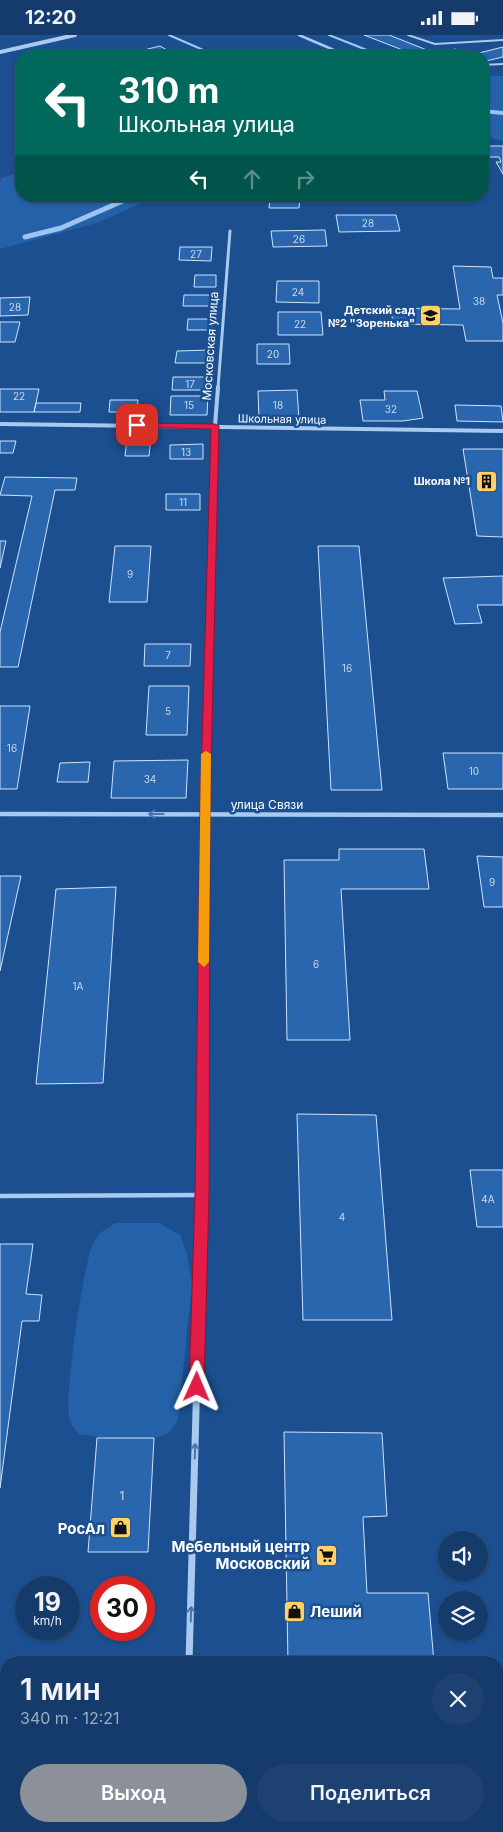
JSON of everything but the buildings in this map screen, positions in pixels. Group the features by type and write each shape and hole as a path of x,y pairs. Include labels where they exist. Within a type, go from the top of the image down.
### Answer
{"street":[{"path":"0,53 75,35"},
{"path":"299,35 334,50"},
{"name":"Московская улица","path":"189,1656 202,1195 205,814 215,426 230,231"},
{"name":"Школьная улица","path":"0,424 503,431"},
{"name":"улица Связи","path":"0,814 503,815"}],"lane":[{"path":"169,35 203,50"},
{"path":"329,35 367,50"},
{"path":"408,35 435,44 503,40"},
{"path":"489,64 503,63"},
{"path":"0,1196 202,1195"}],"shaded area":[{"path":"489,75 503,76 503,141 489,138"},
{"path":"15,174 15,202 144,202 97,223 0,249 1,178"},
{"path":"116,1223 159,1223 180,1235 187,1254 192,1284 178,1420 169,1432 162,1436 139,1439 111,1439 79,1434 70,1421 69,1388 79,1306 88,1259 98,1235"}],"waterway":[{"path":"489,112 503,113"},
{"path":"25,237 61,228 120,202"}],"slow traffic":[{"path":"204,962 206,754"}],"place":[{"name":"Детский сад №2 \"Зоренька\"","path":"431,316"},
{"name":"Школа №1","path":"486,481"},
{"name":"РосАл","path":"121,1528"},
{"name":"Мебельный центр Московский","path":"326,1555"},
{"name":"Леший","path":"294,1611"}],"route":[{"path":"137,425 215,426 205,814 202,1195 197,1387"}]}
